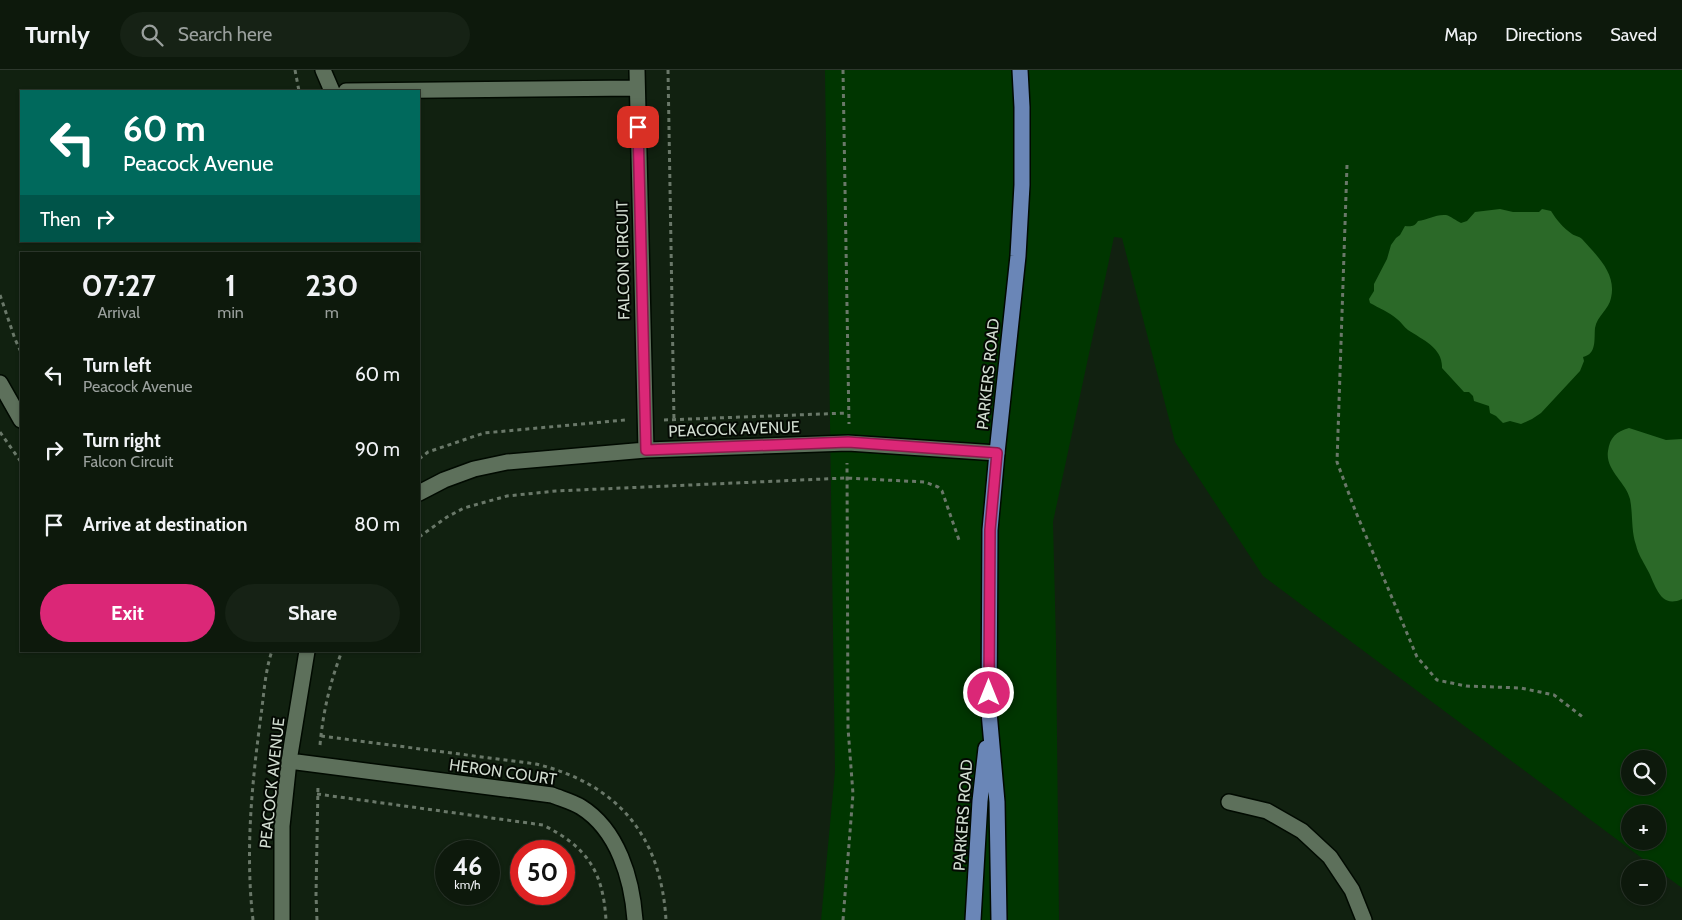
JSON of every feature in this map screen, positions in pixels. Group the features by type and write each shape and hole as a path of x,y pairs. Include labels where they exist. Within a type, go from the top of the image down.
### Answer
{"main road":[{"name":"PARKERS ROAD","path":"999,920 997,802 989,712 990,530 1018,256 1022,185 1020,70"},
{"name":"PARKERS ROAD","path":"973,920 980,801 989,712"}],"street":[{"path":"323,70 332,90"},
{"name":"FALCON CIRCUIT","path":"637,70 646,450"},
{"path":"420,90 637,88"},
{"path":"0,383 20,418"},
{"name":"PEACOCK AVENUE","path":"420,492 444,480 507,462 646,450 848,442 997,453"},
{"name":"PEACOCK AVENUE","path":"282,920 282,826 289,761 307,652"},
{"name":"HERON COURT","path":"289,761 552,794 581,807 607,830 623,864 633,899 635,920"},
{"path":"1229,802 1267,810 1302,831 1330,857 1347,881 1364,920"}],"path":[{"path":"294,70 298,90"},
{"path":"668,70 674,421"},
{"path":"843,70 848,442 846,478 848,728 853,794 843,920"},
{"path":"1347,165 1337,462 1355,510 1417,657 1437,680 1466,686 1521,688 1554,695 1584,718"},
{"path":"0,295 20,350"},
{"path":"0,432 20,461"},
{"path":"420,537 447,517 464,508 507,496 556,491 846,478 925,482 938,487 942,490 959,540"},
{"path":"253,920 248,843 255,759 272,652"},
{"path":"317,794 543,825 562,834 588,858 598,879 605,903 606,920"}],"shaded area":[{"path":"825,70 1682,70 1682,888 1666,876 1666,860 1644,860 1631,850 1666,850 1666,805 1621,805 1621,843 1263,576 1175,442 1122,238 1114,237 1053,522 1059,920 821,920 835,771"},
{"path":"1500,209 1513,212 1539,212 1542,209 1551,211 1563,226 1572,234 1580,237 1599,258 1611,280 1612,289 1610,302 1596,324 1593,349 1591,353 1583,357 1584,361 1580,371 1541,413 1521,424 1510,421 1503,423 1490,413 1489,406 1474,401 1473,396 1469,392 1464,392 1442,368 1439,355 1431,345 1408,330 1391,314 1370,303 1369,299 1374,291 1374,284 1387,259 1391,245 1405,226 1413,226 1418,221 1442,215 1461,223 1467,221 1475,212"},
{"path":"1629,428 1666,440 1682,439 1682,599 1668,601 1659,593 1637,548 1633,534 1632,511 1628,493 1613,470 1608,458 1612,439 1617,433"}],"route":[{"path":"638,127 646,450 848,442 997,453 990,530 989,693"}]}
